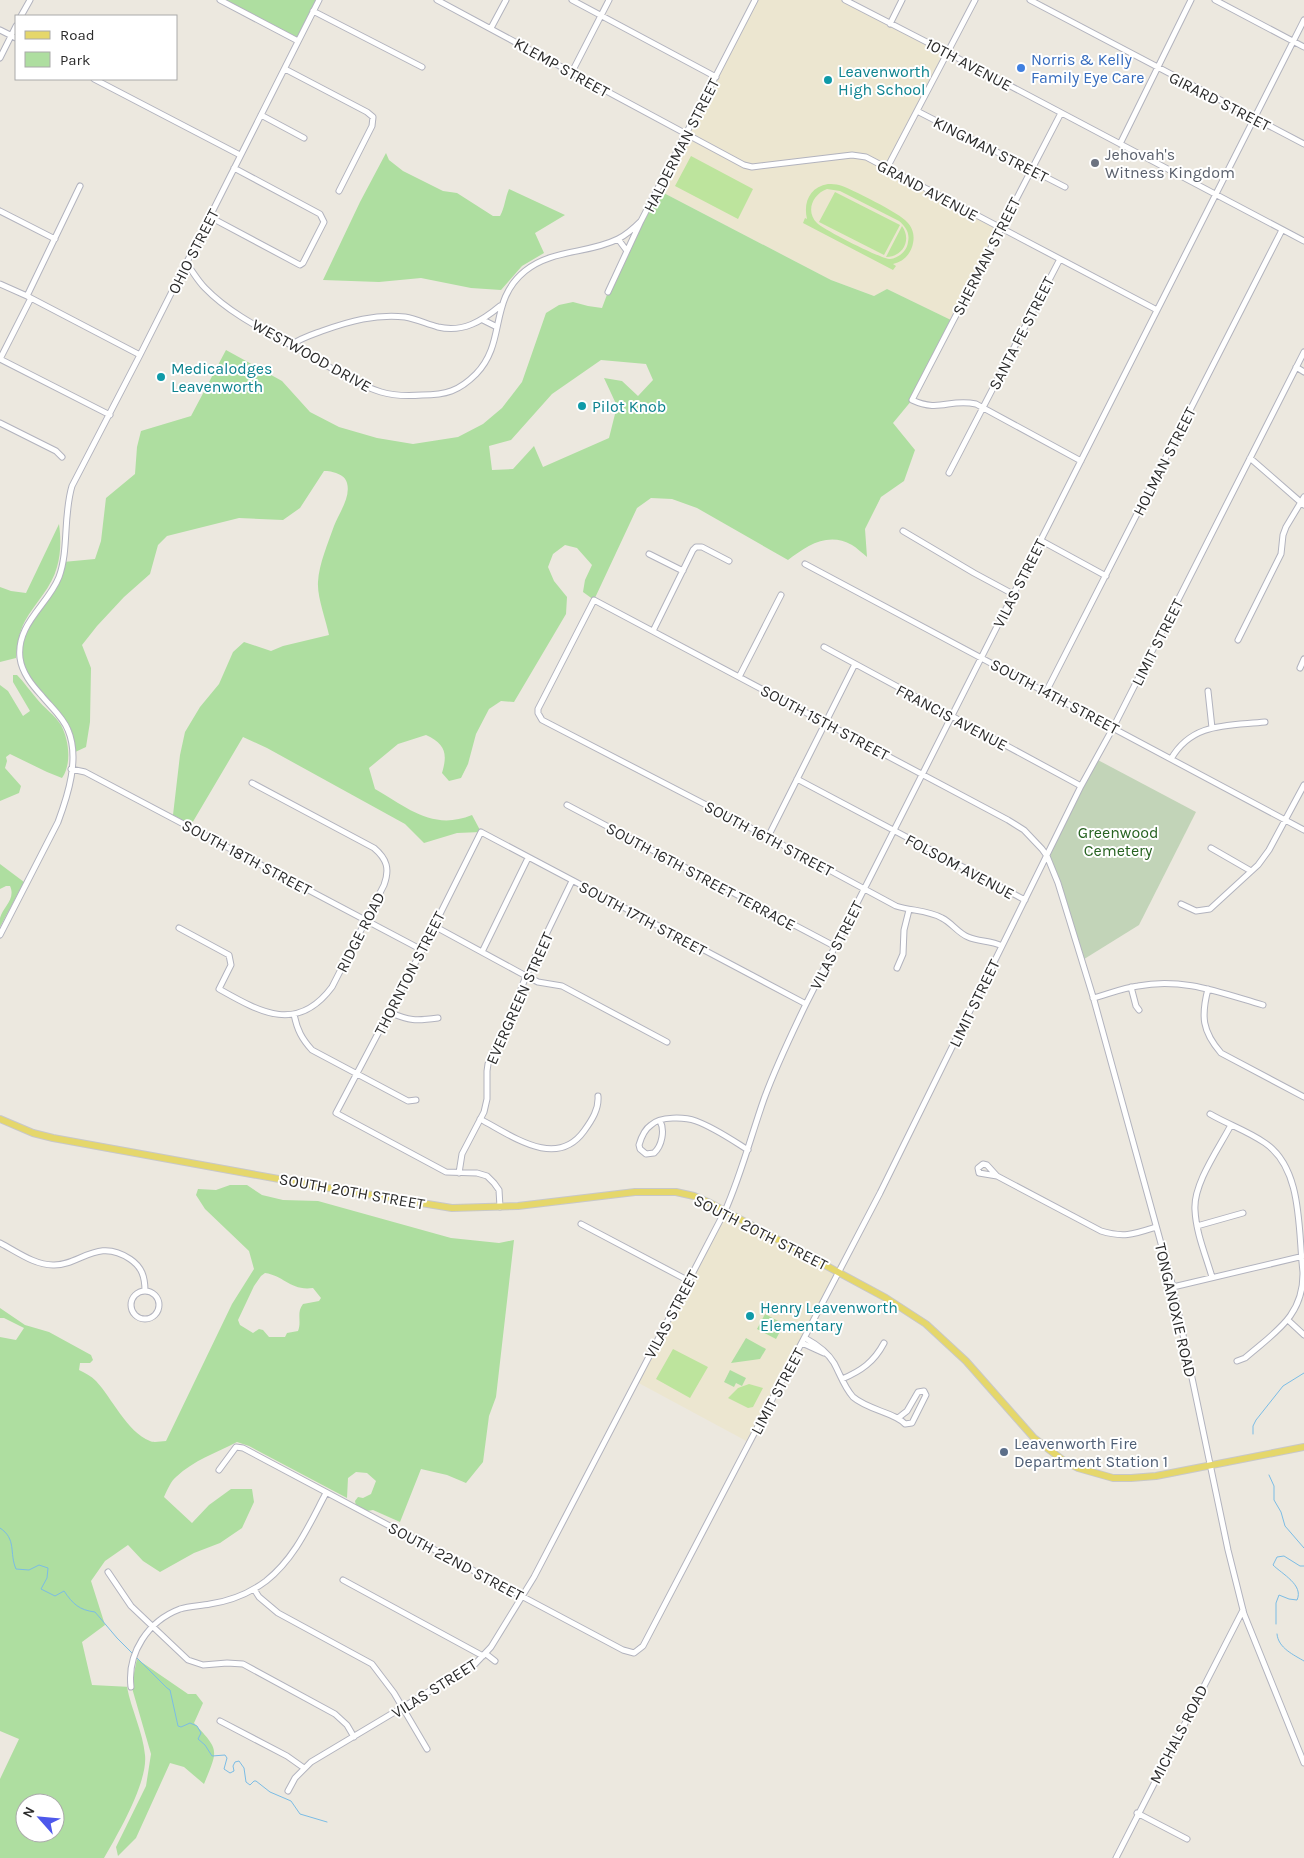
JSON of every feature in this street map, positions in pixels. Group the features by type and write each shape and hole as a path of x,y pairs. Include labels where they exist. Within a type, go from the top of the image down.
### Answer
{"main road":[{"name":"SOUTH 20TH STREET","path":"0,1119 33,1133 53,1138 323,1187 452,1208 500,1207 635,1192 676,1192 694,1196 903,1308 940,1335 966,1361 1034,1438 1064,1461 1100,1475 1131,1478 1156,1476 1304,1447"}],"street":[{"path":"22,15 30,0"},
{"path":"220,0 298,41"},
{"name":"OHIO STREET","path":"0,936 58,822 67,792 71,769 73,753 68,730 24,673 20,655 23,634 59,578 63,562 67,501 72,486 187,264 319,0"},
{"name":"KLEMP STREET","path":"437,0 686,135"},
{"path":"491,28 506,0"},
{"path":"572,0 716,78"},
{"path":"572,72 609,0"},
{"name":"HALDERMAN STREET","path":"608,292 642,221 755,0"},
{"name":"10TH AVENUE","path":"845,0 1304,241"},
{"path":"890,24 902,0"},
{"path":"887,168 975,0"},
{"name":"GIRARD STREET","path":"1030,0 1304,144"},
{"path":"1120,144 1192,0"},
{"path":"1215,0 1304,47"},
{"path":"314,11 422,68"},
{"name":"VILAS STREET","path":"288,1791 295,1778 304,1768 336,1746 466,1671 485,1655 534,1577 725,1211 776,1068 806,1004 1304,20"},
{"path":"0,30 14,37 0,58"},
{"path":"285,69 371,115 372,126 339,191"},
{"path":"96,80 240,155"},
{"name":"KINGMAN STREET","path":"917,111 1065,188"},
{"name":"SHERMAN STREET","path":"983,408 976,404 964,402 933,407 922,405 912,400 1061,113"},
{"path":"261,115 304,138"},
{"name":"GRAND AVENUE","path":"686,135 744,165 752,167 852,155 866,158 1157,310"},
{"path":"210,218 300,265 303,263 324,222 320,214 234,168"},
{"path":"80,186 0,359 110,415"},
{"path":"0,210 55,239"},
{"name":"WESTWOOD DRIVE","path":"187,264 204,287 217,299 258,327 359,383 381,392 406,396 441,394 457,390 484,365 491,352 501,306 507,290 518,276 532,265 546,258 601,246 618,239 642,221"},
{"name":"HOLMAN STREET","path":"1046,692 1282,230"},
{"path":"618,239 627,251"},
{"name":"SANTA FE STREET","path":"949,473 1060,259"},
{"path":"0,284 29,297 140,355"},
{"path":"291,345 301,338 352,320 371,316 406,317 449,329 469,326 483,320 501,306"},
{"path":"483,320 497,327"},
{"name":"LIMIT STREET","path":"638,1652 649,1639 880,1193 1081,786 1113,728 1304,352"},
{"path":"1296,367 1304,372"},
{"path":"983,408 1081,461"},
{"path":"0,423 56,451 62,457"},
{"path":"1238,640 1281,554 1283,535 1303,501 1250,458"},
{"path":"903,531 1013,594"},
{"path":"1040,540 1106,576"},
{"path":"653,631 696,547 702,547 729,561"},
{"path":"649,554 683,571"},
{"name":"SOUTH 14TH STREET","path":"805,564 1304,830"},
{"path":"739,677 781,595"},
{"name":"SOUTH 15TH STREET","path":"539,717 538,709 594,600 1024,830 1047,856"},
{"name":"FRANCIS AVENUE","path":"824,647 1081,786"},
{"path":"1300,668 1304,659"},
{"path":"768,837 855,664"},
{"path":"1208,691 1212,728"},
{"name":"SOUTH 16TH STREET","path":"539,717 550,725 768,837 896,906 934,914 944,919 961,934 992,941 1002,946"},
{"path":"1171,759 1184,741 1193,734 1212,728 1265,722"},
{"name":"SOUTH 18TH STREET","path":"71,769 85,772 422,950"},
{"name":"FOLSOM AVENUE","path":"797,779 1025,900"},
{"name":"RIDGE ROAD","path":"179,928 229,955 232,965 219,989 252,1007 278,1015 294,1014 312,1007 326,995 336,980 366,921 388,875 387,864 382,855 374,848 252,782"},
{"path":"1181,904 1196,911 1206,911 1251,871 1264,858 1304,785"},
{"name":"SOUTH 16TH STREET TERRACE","path":"567,805 836,947"},
{"name":"SOUTH 17TH STREET","path":"481,832 806,1004"},
{"name":"THORNTON STREET","path":"459,1173 446,1172 336,1113 422,950 481,832"},
{"path":"1211,848 1251,871"},
{"name":"TONGANOXIE ROAD","path":"1047,856 1057,878 1093,998 1173,1287 1228,1550 1243,1610 1260,1658 1304,1763"},
{"path":"482,952 528,858"},
{"name":"EVERGREEN STREET","path":"459,1173 462,1154 480,1119 487,1100 486,1071 488,1064 526,976 572,881"},
{"path":"897,968 903,954 904,930 909,910"},
{"path":"434,926 538,982 562,986 667,1042"},
{"path":"1093,998 1131,987 1174,983 1198,986 1263,1005"},
{"path":"1131,987 1136,1006 1139,1010"},
{"path":"1208,989 1204,1021 1212,1042 1221,1053 1304,1097"},
{"path":"389,1012 402,1018 417,1021 438,1018"},
{"path":"294,1014 296,1027 302,1039 312,1050 408,1101 416,1100"},
{"path":"480,1119 530,1146 545,1150 554,1149 580,1137 598,1106 598,1096"},
{"path":"1210,1114 1264,1142 1284,1163 1294,1188 1303,1256 1304,1284 1302,1296 1296,1310 1289,1321 1245,1358 1237,1361"},
{"path":"660,1120 662,1124 661,1139 657,1151 652,1154 646,1154 640,1149 639,1145 651,1124 660,1120 686,1119 696,1121 748,1150"},
{"path":"1212,1277 1197,1226 1194,1208 1198,1190 1231,1125"},
{"path":"459,1173 477,1173 487,1176 499,1190 500,1207"},
{"path":"997,1176 1101,1231 1116,1236 1156,1227"},
{"path":"1197,1226 1242,1213"},
{"path":"581,1224 689,1281"},
{"path":"0,1243 38,1262 50,1265 65,1263 98,1251 119,1253 140,1268 145,1277 145,1291"},
{"path":"1173,1287 1303,1256"},
{"path":"145,1291 155,1294 159,1306 156,1314 145,1319 134,1313 132,1306 136,1295 145,1291"},
{"path":"1289,1321 1304,1335"},
{"path":"803,1340 825,1353 833,1361 849,1393 856,1399 870,1408 898,1418 905,1424 912,1424 926,1395 924,1392 918,1392 907,1411 898,1418"},
{"path":"842,1380 869,1364 877,1356 884,1343"},
{"name":"SOUTH 22ND STREET","path":"218,1470 236,1446 243,1448 623,1650 638,1652"},
{"path":"131,1687 130,1676 135,1654 140,1643 152,1627 169,1614 180,1609 225,1601 254,1589 274,1574 292,1554 326,1493"},
{"path":"108,1572 130,1606 182,1655 195,1663 203,1665 243,1664 335,1714 347,1724 354,1737"},
{"path":"343,1580 495,1661"},
{"path":"254,1589 259,1597 278,1613 372,1664 394,1693 427,1750"},
{"name":"MICHALS ROAD","path":"1116,1858 1243,1610"},
{"path":"220,1721 287,1756 304,1768"},
{"path":"1138,1813 1187,1839"}],"shaded area":[{"path":"757,0 841,0 948,53 887,168 1000,229 953,321 887,289 874,296 831,280 658,190"},
{"path":"725,1211 838,1272 750,1443 635,1381"}],"green space":[{"path":"220,0 319,0 298,41"},
{"path":"386,153 389,160 403,171 443,191 457,193 493,216 500,216 509,189 565,215 535,233 544,253 522,266 501,290 471,288 421,278 379,282 323,280 360,202"},
{"path":"691,156 753,189 738,219 675,186"},
{"path":"834,184 845,187 903,218 913,234 912,247 907,256 893,264 896,266 893,270 803,223 805,218 807,219 806,207 809,196 822,186","holes":["827,189 840,191 901,223 907,230 908,236 907,245 902,254 890,259 885,258 853,244 817,223 813,218 812,203 822,191"]},
{"path":"658,190 831,280 874,296 887,289 953,321 912,400 893,423 915,450 904,481 881,497 865,529 867,557 852,545 834,539 810,545 788,560 697,508 672,499 651,498 637,508 594,600 583,592 585,580 592,565 577,548 565,545 553,554 548,567 554,581 567,597 566,614 514,702 501,701 489,709 476,734 468,764 461,778 449,781 442,773 445,760 443,750 437,742 426,735 398,744 369,768 375,789 410,810 433,819 445,820 472,815 481,832 457,833 424,843 405,824 267,748 243,737 191,825 173,815 180,755 185,732 200,707 219,684 233,652 244,642 271,651 283,646 329,635 318,582 322,561 346,499 348,488 344,477 334,472 324,471 300,508 283,520 239,518 167,536 158,545 150,574 124,597 82,645 91,668 90,722 86,747 73,753 68,730 36,689 21,664 23,634 59,578 63,562 95,559 101,541 106,498 135,474 137,447 141,431 191,416 226,350 282,381 310,412 339,427 377,438 413,444 458,437 483,424 502,408 522,382 546,313 559,305 573,302 602,308","holes":["601,360 646,364 653,380 638,396 622,381 604,378 617,406 609,438 543,467 534,446 513,469 492,470 489,446 511,440 552,394"]},
{"path":"835,192 900,225 884,255 819,222"},
{"path":"902,226 906,237 904,247 897,254 886,257"},
{"path":"59,524 60,551 55,574 23,625 16,658 0,662 0,587 26,593"},
{"path":"13,675 17,675 61,725 66,738 68,759 62,778 10,754 6,757 5,768 21,786 19,793 0,801 0,685 8,691 23,716 30,711 13,682"},
{"name":"Greenwood Cemetery","path":"1096,759 1196,812 1139,925 1081,961 1047,856"},
{"path":"0,864 24,882 0,927 0,918 10,899 11,891 10,886 0,889"},
{"path":"230,1185 247,1185 262,1195 283,1200 318,1201 451,1238 499,1243 514,1240 496,1397 489,1416 483,1462 466,1483 447,1475 421,1469 400,1522 373,1510 367,1511 356,1506 355,1501 358,1497 363,1498 371,1494 376,1481 367,1473 356,1472 348,1478 347,1498 249,1446 237,1442 198,1461 183,1471 172,1481 164,1497 192,1523 209,1505 231,1489 252,1489 254,1502 242,1528 220,1543 194,1553 160,1572 143,1561 128,1545 105,1561 91,1581 105,1625 82,1642 92,1685 131,1687 137,1659 188,1694 196,1694 203,1703 194,1723 208,1739 214,1751 212,1764 204,1784 184,1767 170,1763 136,1838 118,1856 116,1847 146,1786 151,1754 132,1688 127,1687 142,1738 145,1766 131,1808 104,1858 0,1858 0,1779 19,1739 0,1731 0,1337 16,1340 24,1328 4,1318 0,1318 0,1308 25,1325 49,1332 91,1355 93,1360 90,1363 80,1363 79,1370 96,1381 127,1423 142,1437 152,1442 166,1441 232,1304 254,1269 249,1251 205,1209 196,1195 198,1189 216,1190","holes":["265,1273 299,1287 313,1288 321,1298 319,1301 303,1304 300,1311 298,1331 287,1333 285,1337 269,1337 263,1330 259,1329 253,1333 240,1325 238,1320 254,1286 261,1276"]},
{"path":"765,1314 784,1324 776,1339 757,1329"},
{"path":"746,1338 766,1349 760,1359 731,1363"},
{"path":"673,1349 708,1367 690,1398 656,1379"},
{"path":"730,1370 746,1378 742,1386 736,1383 734,1387 724,1382"},
{"path":"749,1384 763,1388 753,1407 748,1408 728,1398 738,1388"}],"waterway":[{"path":"1253,1434 1253,1426 1256,1420 1283,1386 1304,1373"},
{"path":"1269,1475 1274,1486 1274,1500 1281,1512 1285,1526 1304,1548"},
{"path":"0,1528 9,1537 11,1542 16,1569 29,1570 39,1565 48,1568 47,1578 41,1589 55,1596 64,1591 77,1606 95,1612 133,1654"},
{"path":"1276,1624 1276,1603 1279,1595 1297,1600 1298,1595 1295,1585 1273,1565 1277,1557 1284,1556 1300,1566 1304,1566"},
{"path":"1277,1634 1283,1647 1304,1661"},
{"path":"136,1657 170,1690 178,1726 181,1727 190,1723 197,1726 201,1733 198,1739 205,1745 212,1756 225,1755 227,1758 224,1769 230,1773 234,1771 233,1766 235,1762 239,1761 244,1768 246,1782 250,1785 256,1781 270,1792 291,1801 300,1814 327,1822"}],"place":[{"name":"Norris & Kelly Family Eye Care","path":"1021,68"},
{"name":"Leavenworth High School","path":"828,80"},
{"name":"Jehovah's Witness Kingdom","path":"1095,163"},
{"name":"Medicalodges Leavenworth","path":"161,377"},
{"name":"Pilot Knob","path":"582,406"},
{"name":"Henry Leavenworth Elementary","path":"750,1316"},
{"name":"Leavenworth Fire Department Station 1","path":"1004,1452"}]}
